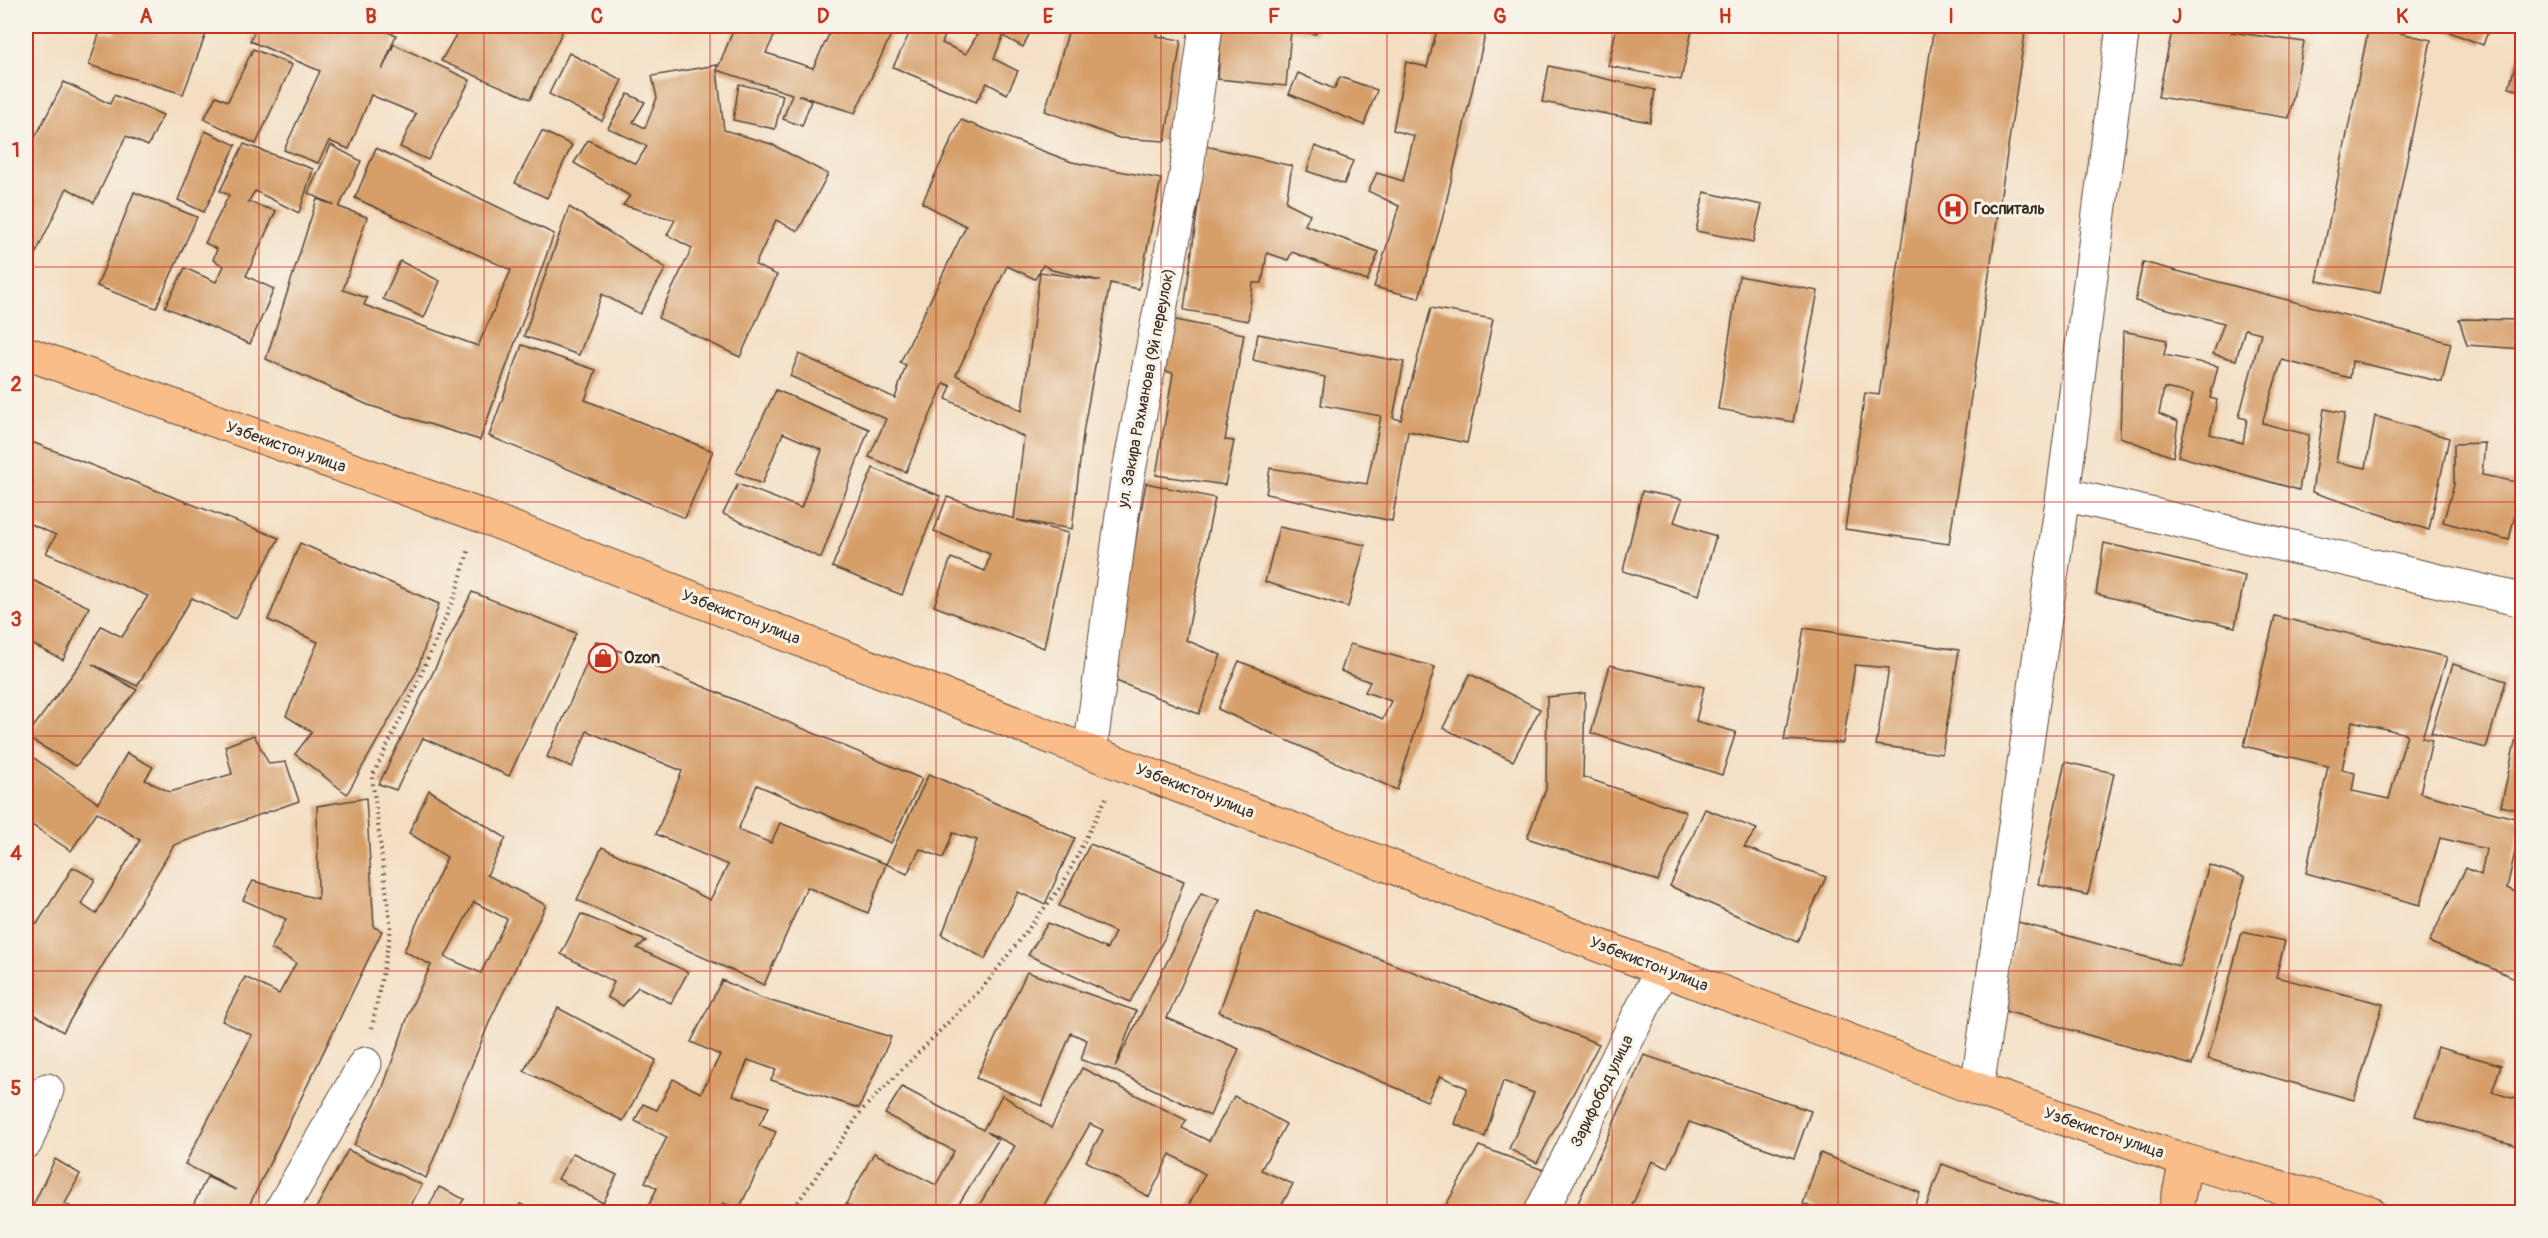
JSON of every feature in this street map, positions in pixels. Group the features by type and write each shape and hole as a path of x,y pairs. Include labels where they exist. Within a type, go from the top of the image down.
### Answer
{"main road":[{"name":"Узбекистон улица","path":"26,353 479,515 1090,752 1977,1089 2186,1161 2369,1212"},
{"path":"2175,1212 2186,1161"}],"street":[{"name":"ул. Закира Рахманова (9й переулок)","path":"1090,752 1126,486 1186,175 1206,26"},
{"path":"1977,1089 2062,494 2123,26"},
{"path":"2062,494 2523,600"},
{"name":"Зарифобод улица","path":"1541,1212 1662,969"},
{"path":"280,1212 365,1064"},
{"path":"26,1142 47,1090"}],"path":[{"path":"365,1064 391,929 372,777 415,689 456,594 479,515"},
{"path":"791,1212 863,1108 985,986 1064,884 1123,764"}],"building":[{"path":"118,26 209,26 183,94 89,65 100,31 115,34"},
{"path":"257,26 371,26 396,35 382,70 394,44 470,80 428,160 400,147 416,114 371,95 349,149 329,141 318,163 284,150 320,71 250,41"},
{"path":"461,26 565,26 530,99 441,61"},
{"path":"735,26 779,26 766,53 813,68 833,26 895,26 855,113 798,95 811,101 802,126 783,119 792,94 717,70"},
{"path":"913,26 949,26 942,43 966,54 977,35 952,26 1033,26 1023,47 1003,36 994,59 1018,71 1007,94 987,83 976,102 893,67"},
{"path":"1070,26 1160,26 1156,36 1181,40 1165,141 1119,138 1045,111"},
{"path":"1221,26 1318,26 1316,34 1291,31 1286,86 1218,79"},
{"path":"1438,26 1487,26 1442,220 1419,298 1374,287 1399,206 1368,191 1377,173 1403,181 1414,136 1393,130 1406,62 1427,67"},
{"path":"1617,26 1693,26 1681,80 1608,66"},
{"name":"Госпиталь","path":"1934,26 2026,26 1949,544 1845,529 1865,393 1879,395"},
{"path":"2173,26 2232,26 2231,32 2304,42 2289,118 2158,97"},
{"path":"2369,26 2431,40 2380,293 2317,281"},
{"path":"2434,26 2490,26 2483,45"},
{"path":"2522,40 2522,91 2509,88"},
{"path":"253,49 292,65 256,144 204,119 216,96 228,101"},
{"path":"569,53 622,80 602,121 549,94"},
{"path":"717,65 724,130 771,144 828,174 798,231 776,220 755,265 777,275 740,357 658,318 692,248 667,235 675,220 623,205 630,196 574,163 588,140 636,164 647,146 608,128 628,94 645,102 633,122 645,128 657,98 652,76"},
{"path":"1549,66 1655,90 1650,122 1542,102"},
{"path":"1298,73 1334,89 1340,77 1377,90 1364,125 1289,94"},
{"path":"64,82 110,104 114,95 163,115 148,146 126,136 94,203 67,188 35,255 26,251 26,155"},
{"path":"739,84 783,95 775,129 733,120"},
{"path":"961,120 1072,162 1161,179 1139,289 1110,283 1084,427 1072,529 1017,520 1068,533 1044,648 934,606 951,558 985,571 990,554 934,531 947,497 1014,519 1024,437 946,399 951,386 944,383 906,472 869,457 886,419 790,376 799,354 895,398 906,365 900,363 966,226 922,203","holes":["1043,265 1052,270 1101,281 1040,272 1022,411 956,375 1007,266 1035,279"]},
{"path":"205,131 236,145 204,212 178,200"},
{"path":"542,131 572,145 547,198 515,183"},
{"path":"244,144 313,169 299,213 255,191 248,202 276,211 246,276 274,289 250,344 165,307 185,268 216,282 224,266 213,260 217,249 205,243 229,195 220,191"},
{"path":"331,145 361,161 339,207 367,217 343,290 367,298 364,305 478,346 511,270 355,198 376,148 554,234 480,440 368,405 266,359 317,199 334,205 308,193"},
{"path":"1206,146 1292,166 1286,202 1310,214 1305,225 1379,252 1367,281 1292,252 1288,260 1267,253 1262,283 1253,283 1248,321 1184,310"},
{"path":"1315,146 1353,161 1344,184 1307,171"},
{"path":"134,192 197,217 156,308 97,286"},
{"path":"1704,192 1762,205 1753,242 1696,231"},
{"path":"569,207 666,268 640,314 602,294 579,355 524,336"},
{"path":"400,261 440,281 424,318 383,299"},
{"path":"2143,262 2451,343 2442,382 2352,361 2350,378 2282,360 2262,423 2309,435 2299,490 2178,456 2193,394 2164,388 2159,414 2178,422 2173,457 2120,437 2123,331 2167,340 2164,355 2218,366 2210,398 2217,400 2210,434 2243,443 2247,419 2239,417 2261,333 2245,329 2236,360 2213,354 2224,323 2135,301"},
{"path":"1739,276 1818,291 1793,422 1718,409"},
{"path":"1431,308 1493,319 1467,443 1408,431 1392,521 1266,494 1270,468 1367,484 1381,416 1321,405 1325,377 1253,360 1258,334 1404,362 1393,418 1401,420"},
{"path":"1171,319 1244,334 1225,440 1234,441 1225,485 1156,475 1173,373 1160,370"},
{"path":"2459,319 2522,320 2522,349 2467,345"},
{"path":"522,345 596,370 585,400 713,451 685,518 489,436"},
{"path":"776,390 869,429 821,558 723,514 738,484 801,508 822,450 783,433 762,484 736,473"},
{"path":"2324,409 2345,413 2336,462 2366,468 2375,416 2449,438 2429,530 2312,492"},
{"path":"29,441 279,538 236,619 192,598 137,686 92,664 137,690 76,766 26,737 83,660 101,626 122,637 148,596 46,553 56,535 26,522 26,449"},
{"path":"2485,443 2482,475 2522,483 2509,540 2443,522 2454,485 2454,444"},
{"path":"873,468 940,496 902,595 832,567"},
{"path":"1146,483 1215,498 1186,640 1221,655 1199,714 1111,679"},
{"path":"1642,491 1682,499 1674,522 1716,536 1699,595 1623,571"},
{"path":"1279,527 1365,545 1348,607 1265,582"},
{"path":"300,543 439,604 417,671 347,794 295,754 312,732 286,716 318,642 268,620"},
{"path":"2104,543 2245,576 2235,627 2096,594"},
{"path":"26,577 89,607 63,660 26,641"},
{"path":"472,592 576,633 509,776 423,738 396,790 379,784"},
{"path":"2275,616 2447,657 2422,738 2432,740 2420,793 2522,820 2507,888 2522,895 2522,981 2429,942 2466,868 2481,875 2486,849 2440,838 2420,905 2306,873 2328,766 2244,746","holes":["2352,721 2407,734 2389,799 2352,791 2355,773 2342,770"]},
{"path":"1804,628 1959,650 1942,754 1876,745 1889,668 1855,665 1843,743 1784,740"},
{"path":"596,641 922,779 891,843 757,785 738,830 771,843 780,823 886,864 868,913 807,887 764,985 577,900 602,847 710,900 728,865 656,834 682,771 587,731 572,767 547,757"},
{"path":"1350,644 1435,667 1397,790 1218,709 1239,661 1383,719 1391,701 1365,692 1370,682 1341,671"},
{"path":"2453,664 2506,681 2486,748 2431,733"},
{"path":"1610,665 1704,687 1696,721 1736,732 1722,775 1591,733"},
{"path":"1470,674 1540,709 1513,761 1443,728"},
{"path":"1585,693 1583,777 1686,812 1658,881 1527,838 1546,789 1547,697"},
{"path":"2522,710 2522,811 2501,806"},
{"path":"254,735 269,764 286,762 299,801 174,845 63,1032 26,1009 26,917 37,924 73,867 95,879 81,904 96,914 140,840 97,812 71,851 26,821 26,764 31,756 98,803 127,753 153,767 145,780 170,792 232,774 225,746"},
{"path":"2065,762 2114,773 2088,895 2038,884"},
{"path":"929,774 1075,838 1045,904 1018,892 985,959 942,935 977,840 953,833 943,858 920,849 907,874 886,864"},
{"path":"429,790 506,838 487,875 546,905 491,1018 426,1178 354,1145 382,1090 412,1005 431,965 404,951 447,857 409,833","holes":["474,902 507,919 481,973 445,957"]},
{"path":"366,798 374,927 382,931 246,1212 190,1212 207,1177 236,1190 185,1164 252,1035 222,1021 245,977 279,994 296,963 271,949 286,919 243,900 253,881 318,899 317,806"},
{"path":"1705,809 1757,829 1744,847 1826,877 1797,942 1670,886"},
{"path":"1090,844 1184,881 1165,937 1130,1002 1028,955 1048,923 1107,949 1115,932 1059,906"},
{"path":"2209,865 2245,877 2192,1065 1995,1008 2018,922 2179,966"},
{"path":"1201,893 1219,900 1167,1018 1239,1049 1210,1116 1113,1070 1081,1060 1087,1040 1071,1033 1042,1106 976,1078 1027,972 1136,1011 1115,1067"},
{"path":"1256,911 1599,1044 1537,1163 1509,1149 1534,1093 1503,1081 1485,1137 1455,1124 1467,1088 1440,1076 1427,1101 1219,1012"},
{"path":"581,914 646,941 637,948 688,972 671,1003 638,987 623,1006 607,997 614,982 561,954"},
{"path":"2242,932 2285,941 2276,977 2383,1004 2354,1100 2208,1059"},
{"path":"722,980 761,998 891,1037 859,1108 771,1080 776,1070 748,1060 733,1095 769,1107 759,1125 776,1132 739,1209 723,1203 718,1212 648,1212 646,1211 657,1188 645,1182 667,1137 635,1121 643,1104 657,1110 673,1079 701,1093 720,1055 691,1042"},
{"path":"558,1008 656,1060 623,1121 524,1071"},
{"path":"2437,1047 2501,1065 2492,1092 2522,1101 2522,1147 2415,1116"},
{"path":"1644,1055 1811,1111 1794,1158 1689,1122 1668,1168 1652,1161 1629,1212 1574,1212"},
{"path":"1082,1068 1186,1120 1182,1128 1209,1141 1234,1096 1286,1124 1261,1170 1293,1184 1278,1212 1185,1212 1205,1174 1170,1154 1149,1197 1086,1161 1103,1130 1090,1124 1040,1212 975,1212 1015,1146 987,1132 998,1140 954,1212 860,1212 846,1204 874,1153 936,1185 954,1151 885,1114 902,1087 983,1130 1002,1095 1051,1128"},
{"path":"1479,1146 1546,1171 1525,1212 1442,1212"},
{"path":"348,1150 422,1185 406,1212 314,1212"},
{"path":"573,1153 617,1175 603,1203 558,1179"},
{"path":"1820,1153 1920,1193 1912,1212 1825,1212 1803,1204"},
{"path":"55,1159 80,1174 65,1204 81,1212 30,1212"},
{"path":"1942,1164 2074,1212 1924,1212"},
{"path":"439,1187 464,1199 456,1212 426,1212"},
{"path":"520,1204 538,1212 516,1212"}],"place":[{"name":"Госпиталь","path":"1953,209"},
{"name":"Ozon","path":"603,658"}]}
